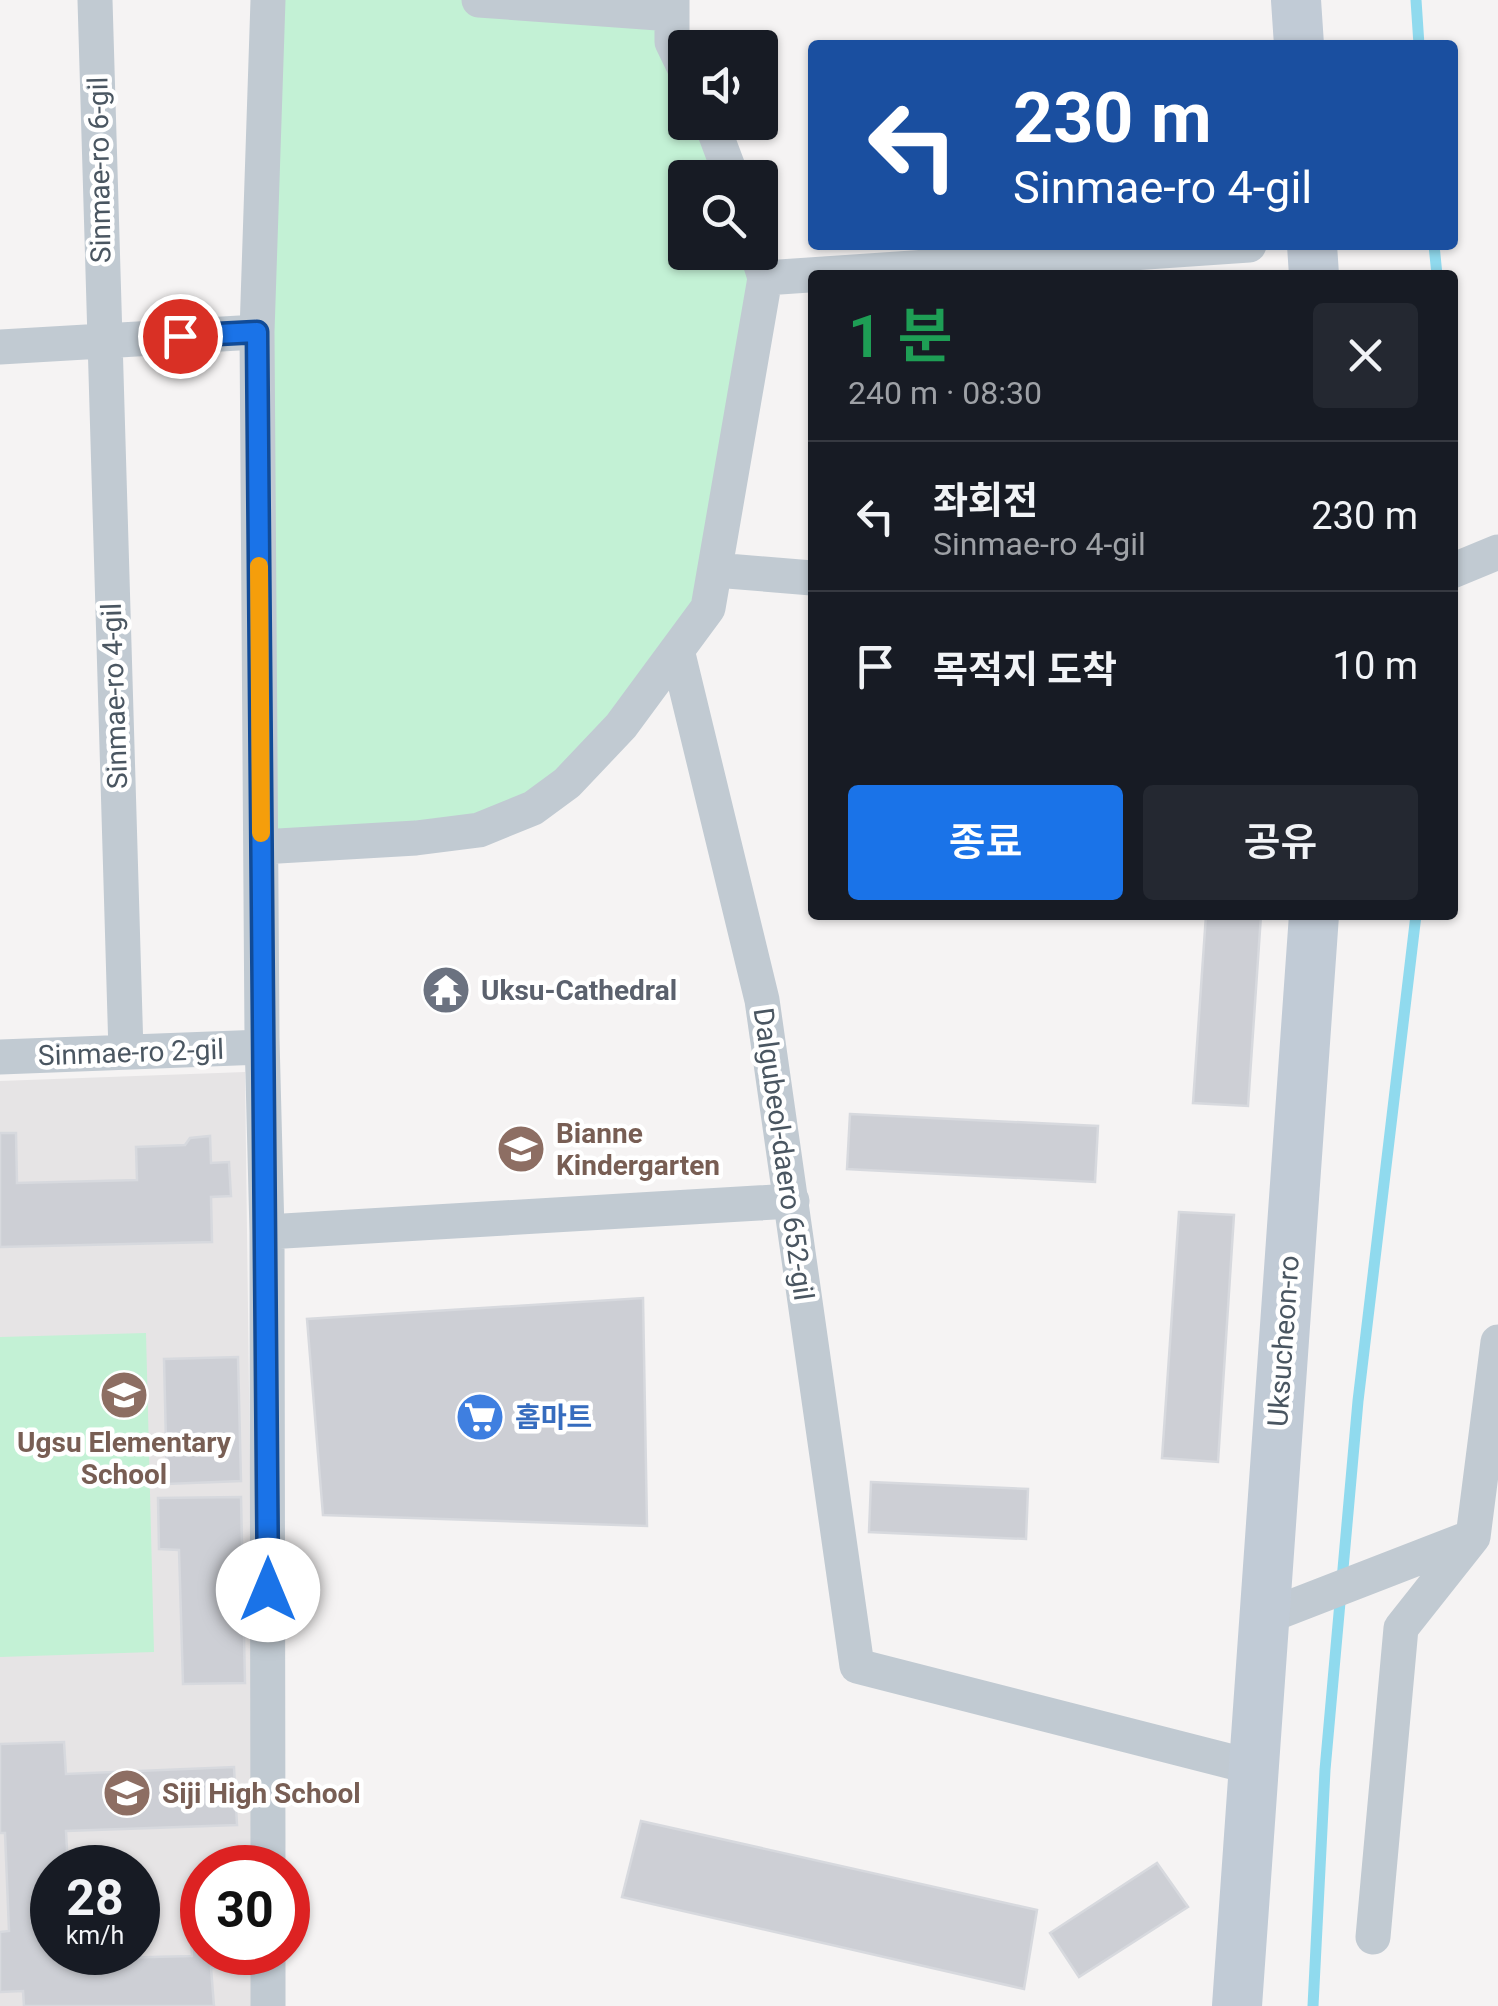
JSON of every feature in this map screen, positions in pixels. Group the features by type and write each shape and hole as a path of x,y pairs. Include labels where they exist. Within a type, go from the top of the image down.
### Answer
{"main road":[{"path":"1296,0 1299,40"},
{"name":"Uksucheon-ro","path":"1237,2006 1314,920"}],"street":[{"name":"Sinmae-ro 6-gil","path":"95,0 103,341"},
{"path":"268,0 257,332 267,1232 268,1845"},
{"path":"479,0 672,7"},
{"path":"778,264 1127,250"},
{"path":"261,847 416,838 480,830 533,808 567,784 621,726 708,608 760,270"},
{"path":"0,347 257,332"},
{"name":"Sinmae-ro 4-gil","path":"103,341 126,1052"},
{"path":"1458,569 1498,552"},
{"path":"714,570 808,578"},
{"name":"Dalgubeol-daero 652-gil","path":"677,650 762,1000 856,1666 1252,1767"},
{"name":"Sinmae-ro 2-gil","path":"0,1057 262,1047"},
{"path":"267,1232 792,1201"},
{"path":"1374,1937 1401,1628 1473,1537 1498,1342"},
{"path":"1263,1618 1473,1537"},
{"path":"268,1975 268,2006"}],"shaded area":[{"name":"Ugsu Elementary School","path":"245,1072 255,1845 180,1845 180,1975 257,1975 258,2006 0,2006 0,1081"}],"green space":[{"path":"270,0 479,0 653,12 668,37 668,140 717,140 724,160 668,160 668,270 754,270 708,608 533,808 261,847"},
{"path":"146,1333 154,1652 0,1657 0,1337"}],"building":[{"path":"1206,920 1261,920 1248,1106 1193,1103"},
{"path":"850,1114 1098,1126 1095,1182 847,1169"},
{"path":"0,1133 16,1133 17,1183 137,1180 136,1147 185,1145 190,1138 210,1136 211,1163 229,1162 231,1196 211,1197 212,1242 0,1247"},
{"path":"1179,1212 1234,1215 1218,1462 1162,1458"},
{"name":"홈마트","path":"643,1298 647,1526 323,1515 307,1319"},
{"path":"238,1357 241,1481 167,1484 164,1359"},
{"path":"871,1482 1028,1489 1026,1539 869,1532"},
{"path":"241,1497 245,1683 183,1684 179,1550 159,1549 158,1498"},
{"path":"64,1742 66,1774 234,1767 237,1825 66,1831 67,1845 30,1845 30,1975 160,1975 160,1957 180,1956 180,1975 212,1975 214,2006 24,2006 23,1991 0,1992 0,1932 9,1931 5,1833 0,1833 0,1744"},
{"path":"641,1821 1037,1910 1024,1989 622,1897"},
{"path":"1157,1863 1188,1907 1079,1977 1050,1933"}],"waterway":[{"path":"1416,0 1419,40"},
{"path":"1434,250 1436,270"},
{"path":"1313,2006 1325,1770 1358,1401 1415,920"}],"slow traffic":[{"path":"259,566 261,833"}],"place":[{"name":"Uksu-Cathedral","path":"446,990"},
{"name":"Bianne Kindergarten","path":"521,1149"},
{"name":"Ugsu Elementary School","path":"124,1395"},
{"name":"홈마트","path":"480,1417"},
{"name":"Siji High School","path":"127,1793"}],"route":[{"path":"180,336 257,332 268,1590"}]}
